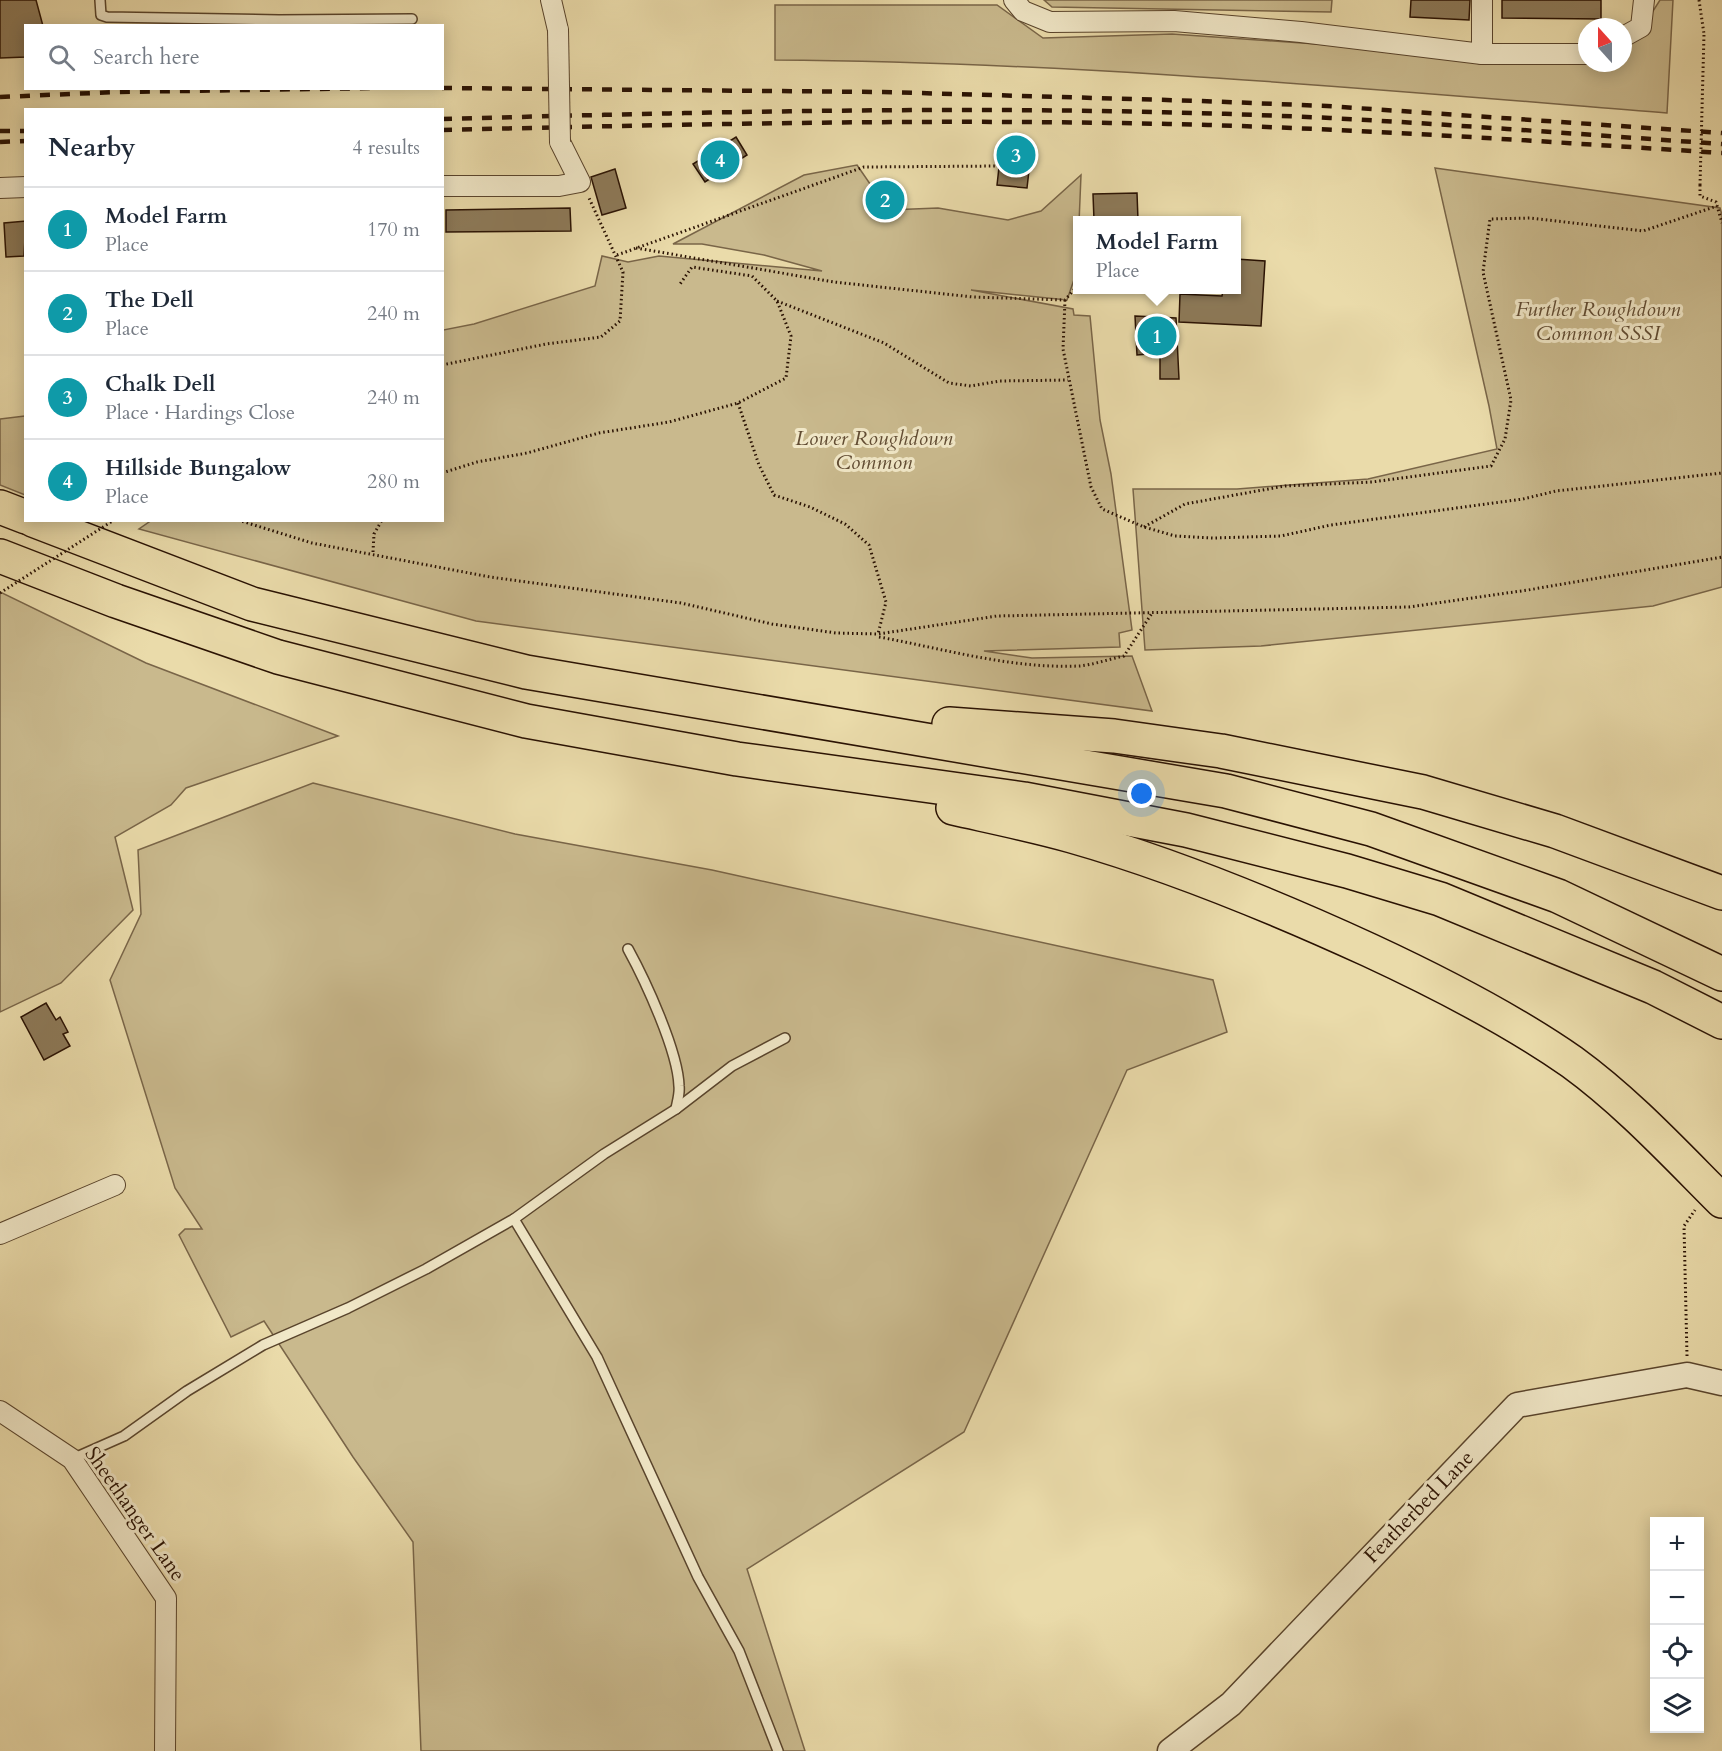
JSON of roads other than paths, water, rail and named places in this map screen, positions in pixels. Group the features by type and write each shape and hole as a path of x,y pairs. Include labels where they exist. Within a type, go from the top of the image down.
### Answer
{"highway":[{"path":"0,507 24,516"},
{"path":"38,522 252,604 361,633 526,672 1226,792 1371,829 1558,896 1722,974"},
{"path":"0,556 116,601 278,657 526,721 737,759 1024,799 1174,828 1347,871 1440,899 1653,987 1722,1022"},
{"path":"833,724 893,719 1114,736 1221,751 1424,792 1555,831 1722,893"},
{"path":"831,771 897,795 1072,836 1204,879 1314,924 1421,974 1497,1016 1572,1062 1636,1116 1722,1201"}],"street":[{"path":"444,186 559,186 580,182 561,141 558,30 551,0"},
{"path":"1014,0 1023,12 1050,22 1174,21 1301,32 1482,54 1578,54"},
{"path":"1482,0 1482,54"},
{"path":"1632,32 1641,27 1644,0"},
{"path":"0,188 24,188"},
{"path":"0,1234 115,1185"},
{"name":"Featherbed Lane","path":"1170,1751 1231,1704 1517,1405 1687,1376 1722,1383"},
{"name":"Sheethanger Lane","path":"0,1411 72,1459 166,1598 165,1751"}],"lane":[{"path":"100,0 101,15 107,17 279,20 412,19"},
{"path":"628,949 643,976 677,1070 679,1087 676,1109"},
{"path":"72,1459 124,1437 187,1391 263,1345 348,1308 426,1269 514,1219 604,1154 676,1109 732,1066 785,1038"},
{"path":"514,1219 597,1357 698,1578 739,1651 778,1751"}],"railway":[{"path":"444,88 883,92 1202,101 1327,106 1722,133"},
{"path":"0,97 248,90"},
{"path":"444,119 775,111 1108,111 1330,118 1722,144"},
{"path":"444,130 825,123 1112,123 1337,130 1722,153"},
{"path":"0,131 24,131"},
{"path":"0,142 24,141"}],"place":[{"name":"Chalk Dell","path":"1016,155"},
{"name":"Hillside Bungalow","path":"720,160"},
{"name":"The Dell","path":"885,200"},
{"name":"Model Farm","path":"1157,336"}],"park label":[{"name":"Further Roughdown Common SSSI","path":"1598,321"},
{"name":"Lower Roughdown Common","path":"874,450"}]}
